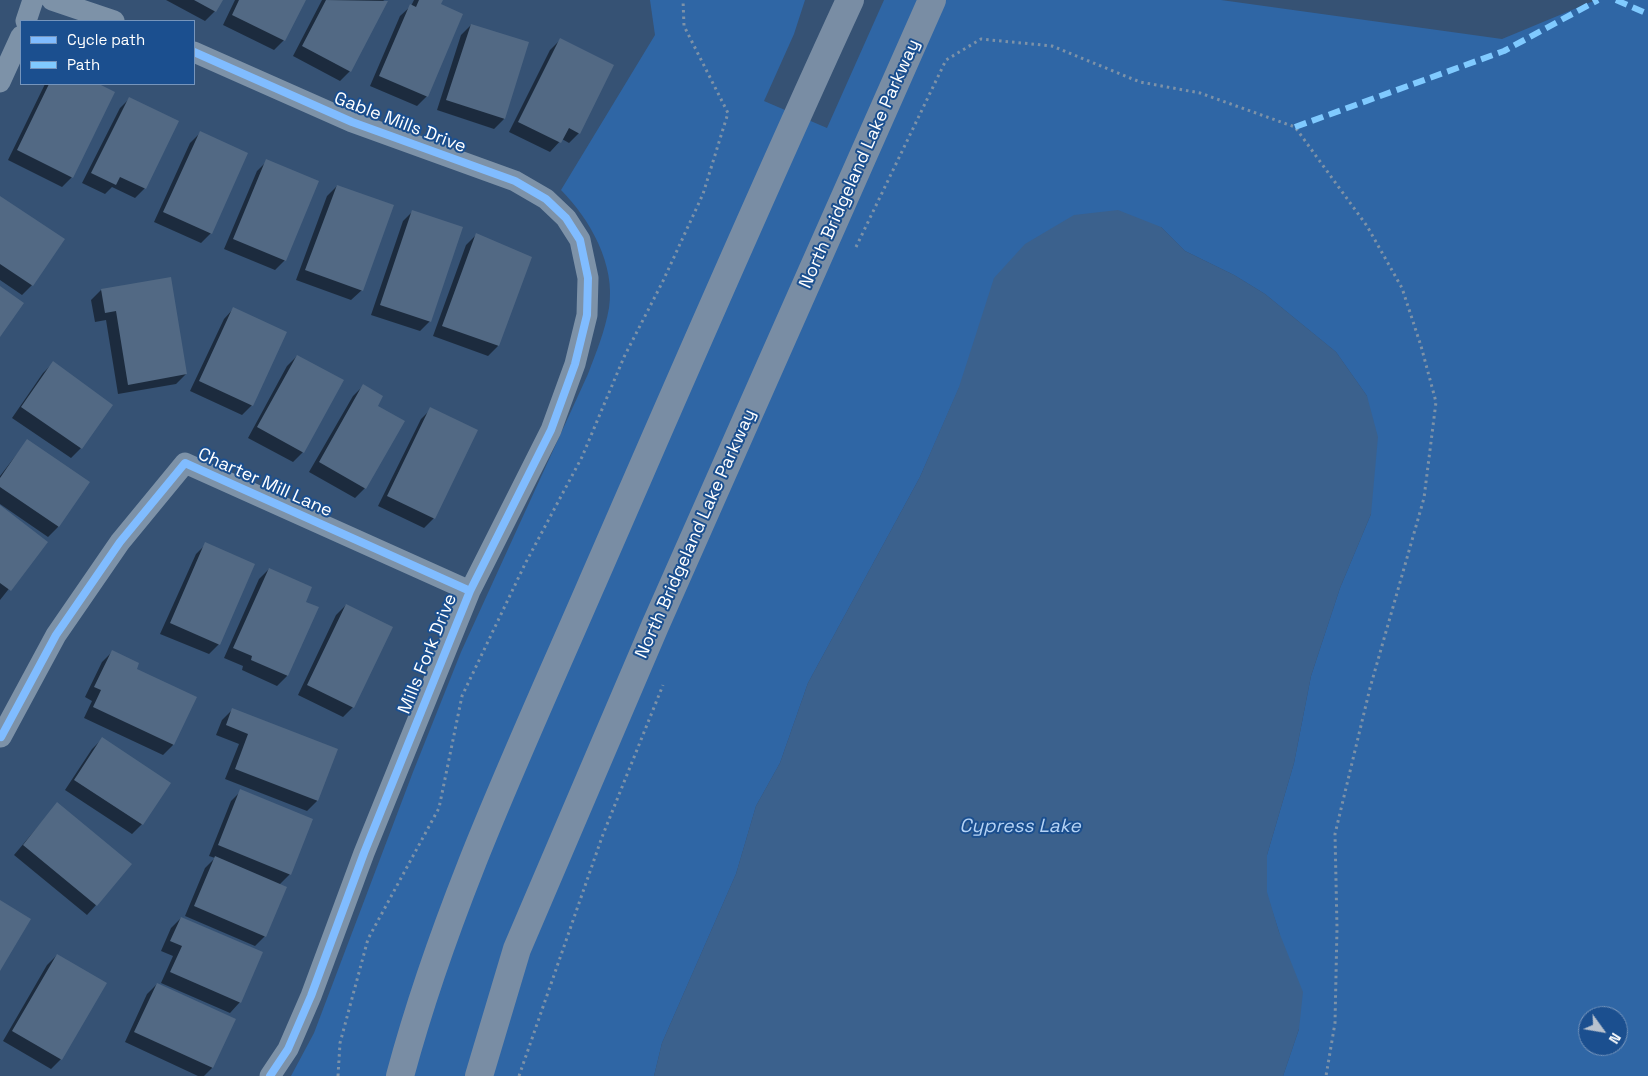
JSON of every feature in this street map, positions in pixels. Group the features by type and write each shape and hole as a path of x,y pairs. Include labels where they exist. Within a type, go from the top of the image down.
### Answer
{"main road":[{"path":"400,1076 411,1035 474,853 777,158 850,0"},
{"name":"North Bridgeland Lake Parkway","path":"480,1076 517,949 655,626 932,0"}],"street":[{"path":"26,20 33,0"},
{"path":"52,0 111,20"},
{"path":"0,82 20,38"},
{"name":"Gable Mills Drive","path":"195,52 352,122 515,182 546,199 566,218 580,240"},
{"name":"Mills Fork Drive","path":"270,1076 288,1049 312,996 364,853 470,591 551,430 575,364 586,315 588,278 580,240"},
{"name":"Charter Mill Lane","path":"1,737 56,635 120,542 185,463 470,591"}],"path":[{"path":"338,1076 340,1043 368,939 439,808 462,696 525,564 582,457 624,356 663,281 708,176 728,114 684,26 683,0"},
{"path":"854,251 946,60 981,38 1052,46 1140,82 1200,93 1295,127 1367,226 1402,288 1421,346 1436,402 1424,498 1370,688 1335,834 1337,928 1335,1023 1326,1076"},
{"path":"519,1076 602,836 665,680"}],"shaded area":[{"path":"650,0 805,0 794,34 764,101 827,128 884,0 1221,0 1502,39 1596,0 1648,0 1648,1076 1283,1076 1299,1029 1279,932 1266,892 1267,855 1294,763 1311,676 1340,588 1371,514 1367,396 1336,352 1265,294 1234,275 1185,251 1161,227 959,388 920,477 808,683 780,763 756,806 736,874 662,1043 654,1076 291,1076 314,1033 413,772 461,652 588,374 600,342 609,308 610,292 605,259 591,229 561,190 655,35"}],"water":[{"name":"Cypress Lake","path":"1118,210 1161,227 1185,251 1234,275 1265,294 1336,352 1367,396 1378,437 1371,514 1340,588 1311,676 1294,763 1267,855 1267,892 1279,932 1303,992 1299,1029 1283,1076 654,1076 662,1043 736,874 756,806 780,763 808,683 920,477 959,387 994,278 1025,244 1074,215"}],"building":[{"path":"194,0 223,0 216,12"},
{"path":"239,0 306,0 285,41 232,15"},
{"path":"326,0 388,1 351,72 302,46"},
{"path":"419,0 443,0 441,4 463,14 428,97 379,76 410,4 416,7"},
{"path":"471,24 529,42 505,119 446,100"},
{"path":"560,38 614,65 580,134 569,128 561,143 518,122"},
{"path":"49,85 101,85 115,92 73,178 17,150"},
{"path":"129,97 179,121 146,189 120,177 116,185 91,173"},
{"path":"200,131 248,153 212,234 163,212"},
{"path":"266,159 319,181 286,261 233,239"},
{"path":"337,185 394,205 363,291 305,270"},
{"path":"0,196 65,239 33,286 0,264"},
{"path":"412,210 463,227 431,322 380,305"},
{"path":"476,233 532,257 499,346 442,326"},
{"path":"171,277 187,374 128,385 116,311 105,313 101,289"},
{"path":"0,286 24,303 0,337"},
{"path":"233,307 287,332 253,406 199,381"},
{"path":"297,355 344,380 304,453 257,427"},
{"path":"53,361 113,405 82,449 21,407"},
{"path":"363,384 383,396 378,406 405,421 366,489 319,462"},
{"path":"430,407 478,430 435,519 387,496"},
{"path":"27,439 90,482 59,527 0,487 0,478"},
{"path":"0,505 48,542 11,591 0,583"},
{"path":"205,542 255,564 220,645 170,623"},
{"path":"269,568 312,587 306,602 319,607 288,676 251,660 252,656 233,648"},
{"path":"346,604 393,627 354,708 307,685"},
{"path":"112,650 139,663 137,669 197,697 174,745 93,707 101,690 94,687"},
{"path":"232,708 338,749 318,801 235,769 248,734 226,725"},
{"path":"102,737 171,783 143,825 74,780"},
{"path":"240,789 313,819 291,875 218,845"},
{"path":"57,802 132,864 97,906 23,845"},
{"path":"215,856 287,887 266,937 194,906"},
{"path":"0,900 31,919 0,971"},
{"path":"181,917 263,952 241,1003 170,972 182,946 170,941"},
{"path":"57,954 107,983 62,1060 12,1031"},
{"path":"157,983 236,1019 213,1068 134,1032"}],"marked path":[{"path":"1295,127 1504,51 1598,0"},
{"path":"1616,0 1648,14"}],"cycle path":[{"path":"195,52 352,122 515,181 546,199 566,218 580,240 588,278 587,315 575,364 551,430 470,591 364,853 311,996 288,1049 270,1076"},
{"path":"1,737 56,635 120,542 185,463 470,591"}]}
